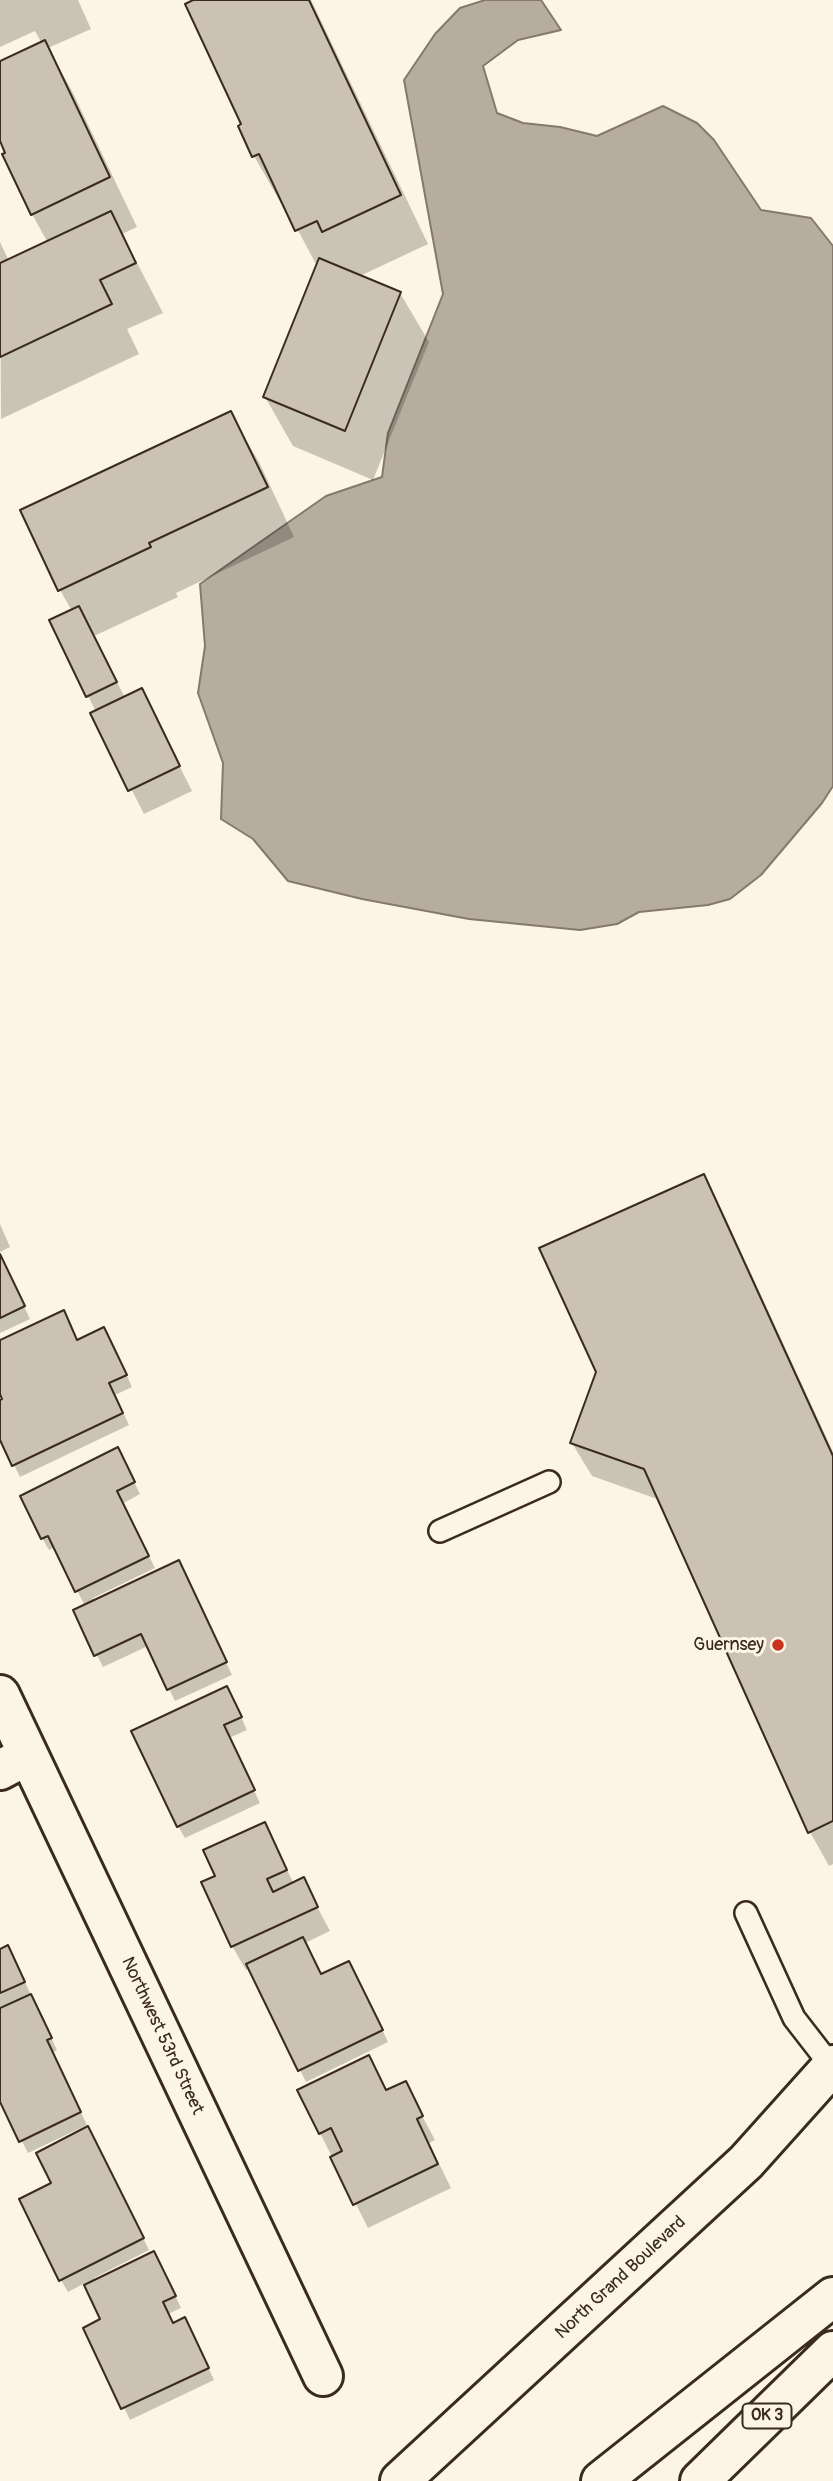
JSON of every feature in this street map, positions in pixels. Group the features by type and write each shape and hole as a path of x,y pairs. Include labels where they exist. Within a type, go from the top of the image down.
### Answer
{"main road":[{"name":"Northwest 53rd Street","path":"0,1695 14,1763 323,2376"},
{"name":"North Grand Boulevard","path":"400,2481 746,2162 832,2066"},
{"path":"601,2481 833,2297"},
{"name":"OK 3","path":"700,2481 833,2351"}],"lane":[{"path":"440,1531 549,1482"},
{"path":"746,1913 794,2018 832,2066"}],"shaded area":[{"path":"485,0 541,0 561,30 518,40 483,66 497,113 523,123 560,127 597,136 663,106 697,123 714,140 761,210 811,218 833,246 833,786 822,803 761,875 730,899 708,905 639,912 617,924 580,930 469,919 362,899 288,881 253,839 221,819 223,763 198,693 205,646 200,584 326,496 382,477 388,433 443,294 404,80 435,34 460,8"}],"building":[{"path":"193,0 309,0 401,195 322,232 317,221 295,231 259,154 252,157 238,126 241,124 185,4"},
{"path":"45,40 110,177 31,215 2,154 5,153 0,141 0,61"},
{"path":"111,211 136,263 100,280 112,304 0,357 0,263"},
{"path":"319,258 401,292 345,431 263,397"},
{"path":"231,411 268,487 149,543 151,547 58,591 20,510"},
{"path":"79,606 117,682 86,697 49,620"},
{"path":"142,688 180,766 128,791 90,713"},
{"name":"Guernsey","path":"704,1174 833,1456 833,1821 808,1833 644,1469 570,1443 596,1372 539,1248"},
{"path":"0,1254 25,1306 0,1318"},
{"path":"64,1310 77,1340 104,1327 127,1375 109,1383 123,1413 12,1466 0,1440 0,1340"},
{"path":"118,1447 135,1482 117,1491 149,1556 75,1592 48,1536 41,1539 20,1496"},
{"path":"179,1560 227,1662 167,1690 141,1634 94,1656 73,1610"},
{"path":"227,1686 242,1717 224,1725 255,1790 177,1827 131,1731"},
{"path":"265,1822 287,1870 267,1879 273,1892 304,1877 318,1907 231,1947 201,1882 215,1876 203,1850"},
{"path":"303,1937 321,1974 349,1961 383,2030 298,2071 246,1964"},
{"path":"8,1945 25,1982 0,1993 0,1949"},
{"path":"31,1994 52,2038 47,2040 81,2112 19,2142 0,2102 0,2008"},
{"path":"369,2055 386,2090 406,2081 423,2116 417,2119 438,2164 353,2205 330,2157 342,2151 331,2128 319,2134 297,2090"},
{"path":"88,2126 144,2238 59,2281 19,2199 51,2183 36,2153"},
{"path":"154,2251 176,2296 163,2302 173,2323 185,2317 209,2368 121,2409 83,2328 100,2319 84,2285"}],"place":[{"name":"Guernsey","path":"778,1645"}]}
